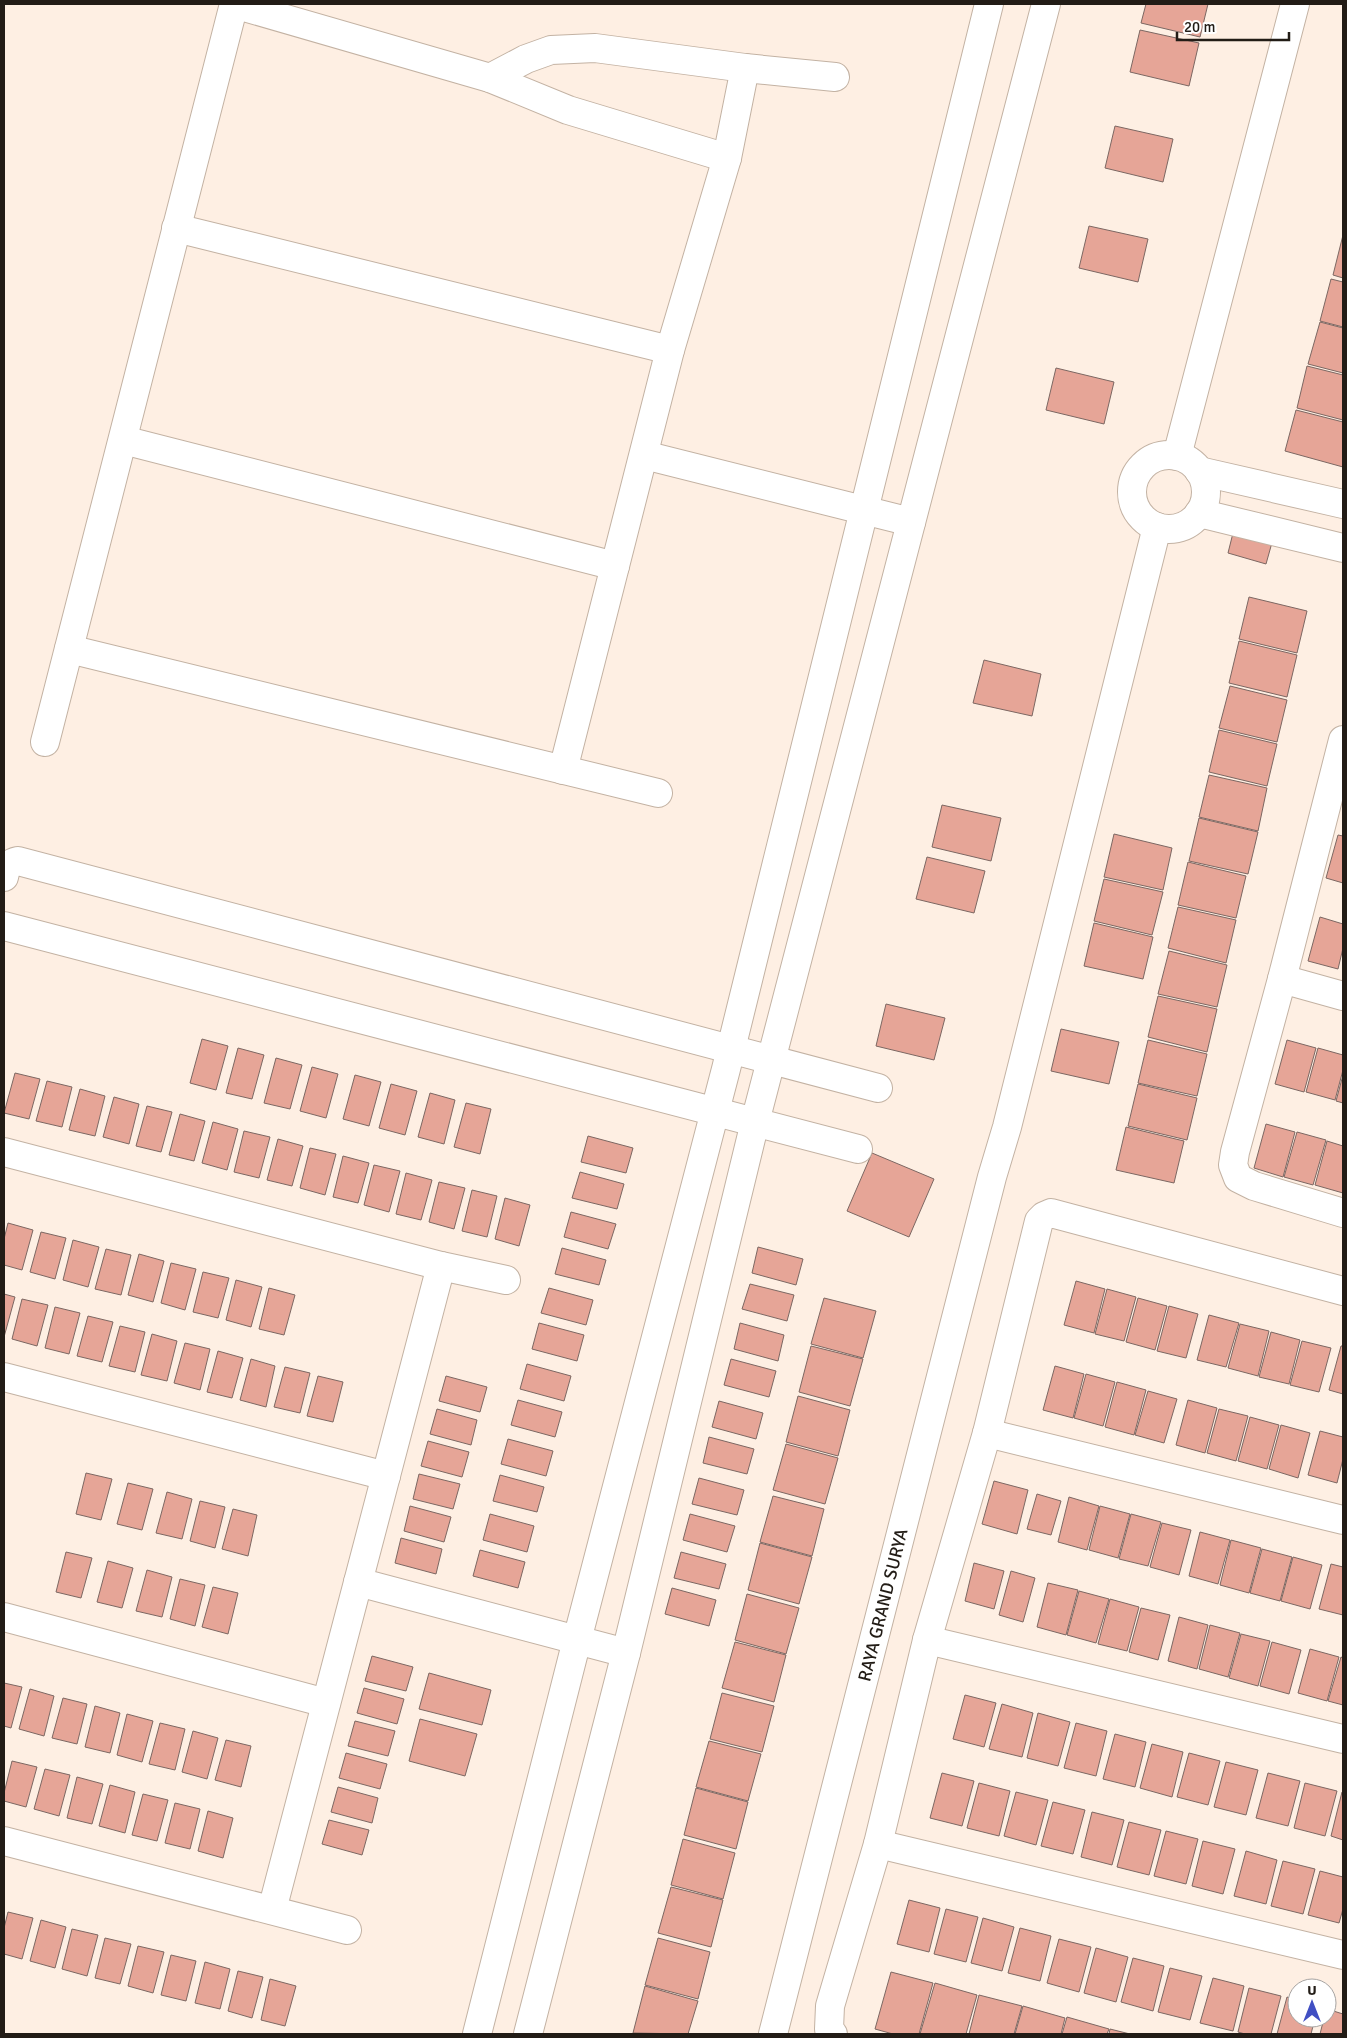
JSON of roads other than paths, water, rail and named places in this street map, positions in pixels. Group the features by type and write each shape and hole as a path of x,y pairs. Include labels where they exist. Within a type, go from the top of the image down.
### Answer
{"street":[{"path":"45,742 234,4 490,78 568,110 727,158"},
{"path":"477,2034 576,1640 728,1059 989,4"},
{"path":"528,2034 626,1653 757,1116 1046,4"},
{"path":"1188,463 1295,4"},
{"path":"490,78 526,59 551,50 594,48 745,68 835,77"},
{"path":"564,770 670,350 727,158 745,68"},
{"path":"176,228 670,350"},
{"path":"123,440 615,566"},
{"path":"644,454 911,522"},
{"path":"1188,463 1204,481 1206,492 1204,503 1199,513 1191,522 1180,527 1157,527 1144,520 1136,509 1132,496 1133,482 1140,469 1150,460 1163,455 1343,504"},
{"path":"1199,513 1343,548"},
{"name":"RAYA GRAND SURYA","path":"773,2034 992,1176 1007,1127 1157,527"},
{"path":"69,649 658,794"},
{"path":"1343,740 1339,777 1234,1152 1233,1165 1238,1178 1254,1186 1343,1213"},
{"path":"4,877 7,867 11,862 18,861 728,1059 769,1069 878,1088"},
{"path":"4,926 757,1116 858,1148"},
{"path":"1282,979 1343,996"},
{"path":"4,1152 441,1266 506,1280"},
{"path":"833,2034 829,2029 830,2006 878,1844 927,1640 988,1433 1039,1221 1051,1213 1060,1215 1343,1291"},
{"path":"272,1910 441,1266"},
{"path":"4,1377 386,1476"},
{"path":"988,1433 1343,1520"},
{"path":"358,1582 626,1653"},
{"path":"4,1617 326,1703"},
{"path":"927,1640 1343,1739"},
{"path":"4,1841 347,1930"},
{"path":"878,1844 1343,1955"}]}
